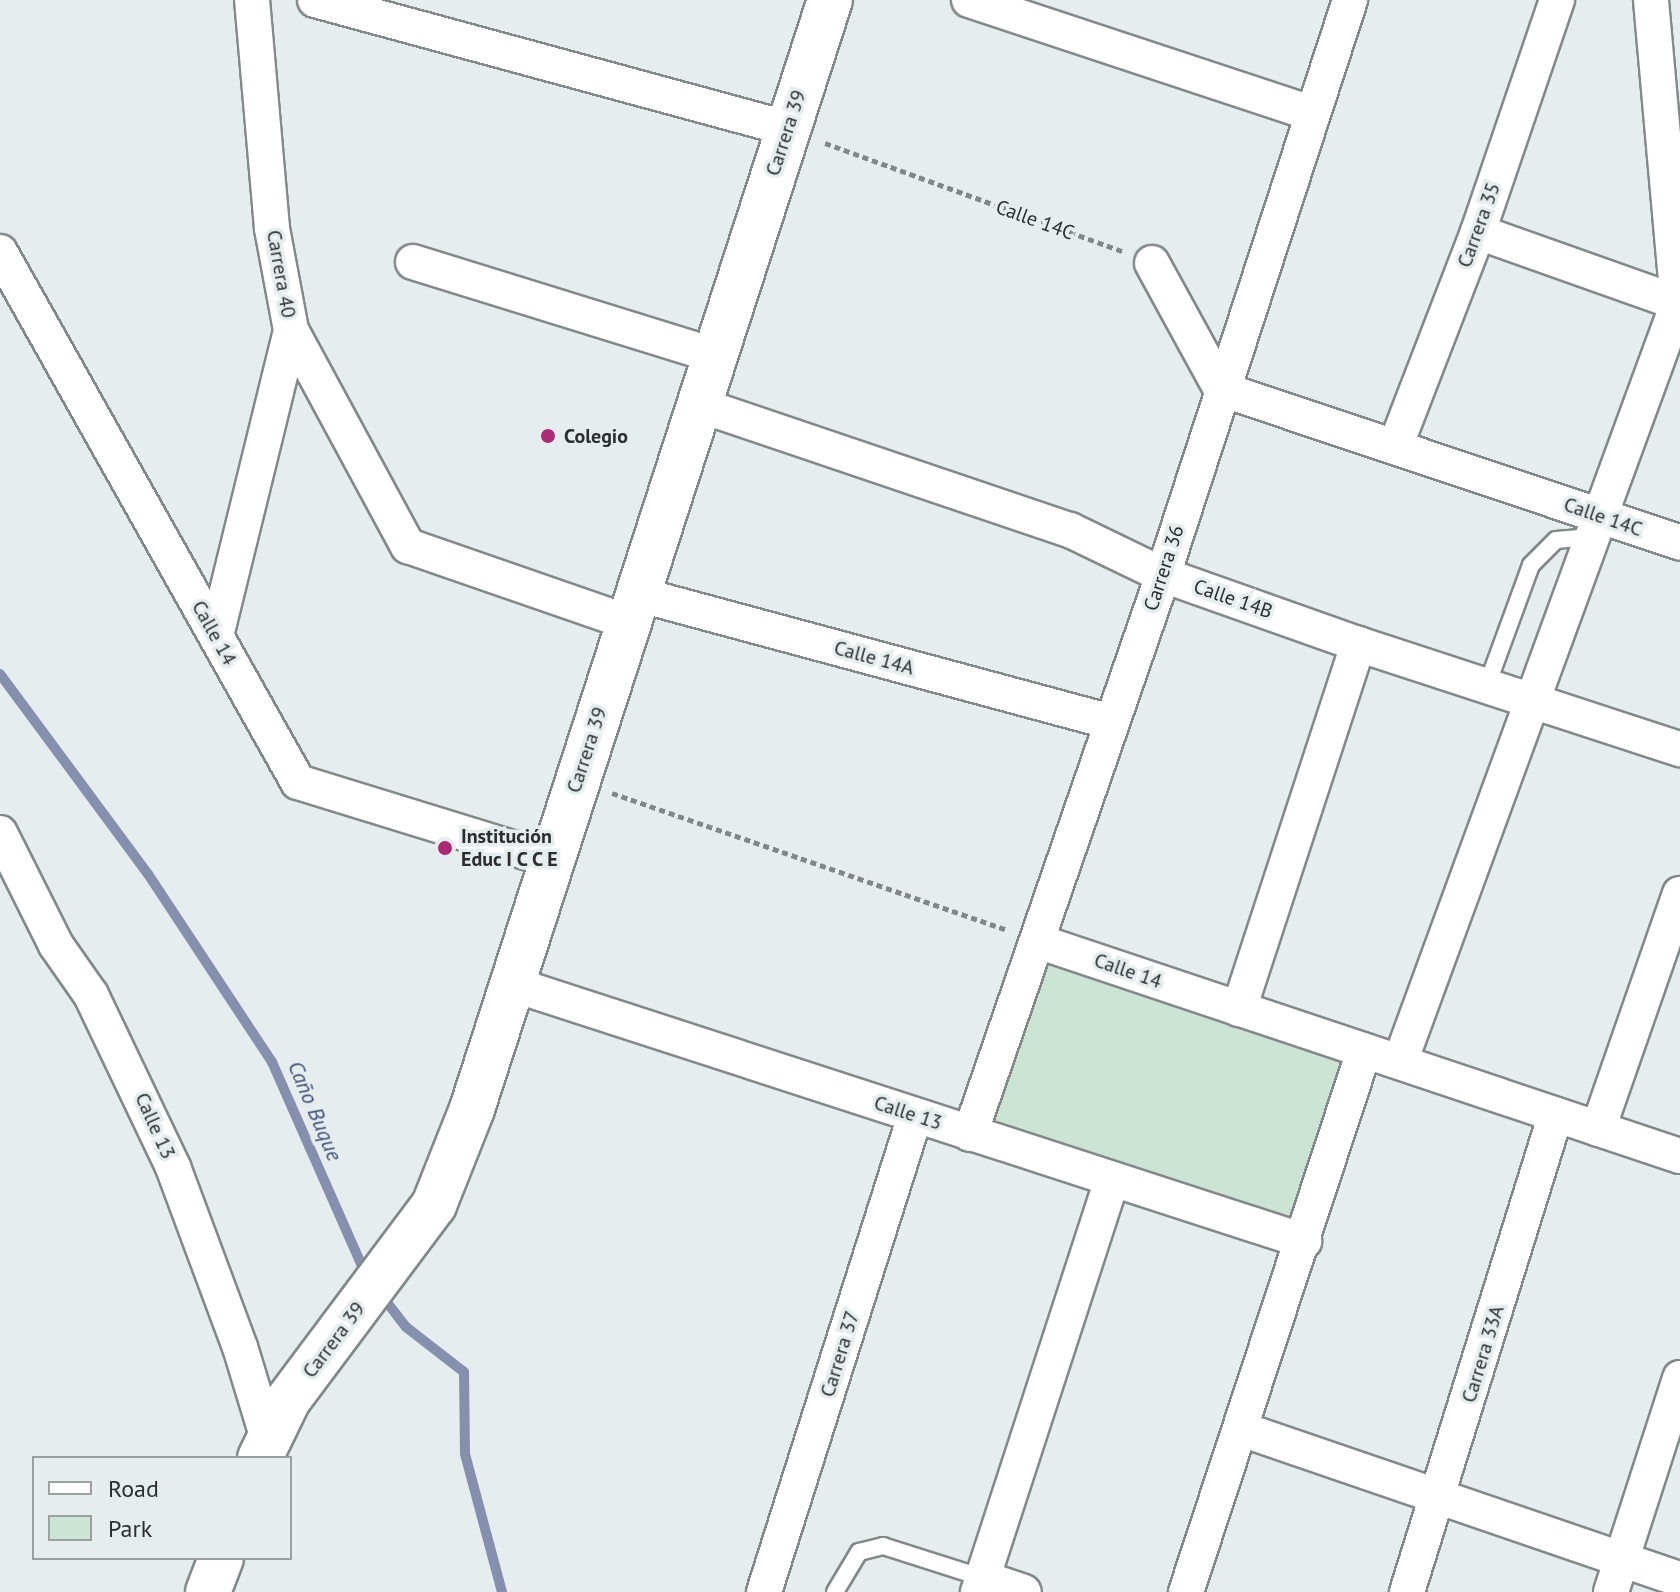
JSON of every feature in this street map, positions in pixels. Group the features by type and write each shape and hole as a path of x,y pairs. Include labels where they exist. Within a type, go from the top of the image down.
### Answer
{"street":[{"name":"Carrera 40","path":"216,636 291,330 272,228 252,0"},
{"path":"315,0 787,128"},
{"name":"Carrera 39","path":"264,1448 288,1400 401,1255 434,1205 512,984 830,0"},
{"path":"969,0 1313,114"},
{"name":"Carrera 36","path":"970,1134 1163,575 1350,0"},
{"name":"Carrera 35","path":"1395,447 1478,232 1557,0"},
{"path":"1400,1062 1678,303 1651,0"},
{"path":"1478,232 1678,303"},
{"name":"Calle 14","path":"0,252 298,782 551,860"},
{"path":"413,262 714,355"},
{"path":"1152,263 1221,389"},
{"name":"Calle 14A","path":"291,330 408,546 632,608 1111,722"},
{"name":"Calle 14C","path":"1221,389 1395,447 1596,526 1680,543"},
{"name":"Calle 14B","path":"700,405 1070,530 1163,575 1358,644 1680,749"},
{"path":"1239,1009 1358,644"},
{"name":"Calle 13","path":"0,833 56,945 91,995 173,1167 235,1332 264,1448"},
{"path":"1598,1129 1680,894"},
{"name":"Calle 14","path":"1037,941 1680,1156"},
{"name":"Calle 13","path":"512,984 1304,1241"},
{"path":"1186,1592 1364,1051"},
{"name":"Carrera 33A","path":"1407,1592 1556,1115"},
{"name":"Carrera 37","path":"764,1592 915,1116"},
{"path":"1024,1592 980,1585 1112,1179"},
{"path":"1611,1592 1680,1378"},
{"path":"1241,1429 1680,1579"},
{"path":"208,1592 220,1560"}],"lane":[{"path":"1486,688 1531,565 1556,540 1596,526"},
{"path":"835,1592 859,1552 883,1546 980,1585"}],"path":[{"name":"Calle 14C","path":"787,128 1152,263"},
{"path":"577,781 1037,941"}],"green space":[{"path":"1037,941 1363,1053 1297,1246 971,1134"}],"waterway":[{"name":"Caño Buque","path":"0,674 148,874 272,1062 367,1277"},
{"name":"Caño Buque","path":"379,1292 406,1327 464,1372 465,1454 502,1592"}],"place":[{"name":"Colegio","path":"548,436"},
{"name":"Institución Educ I C C E","path":"445,848"}]}
